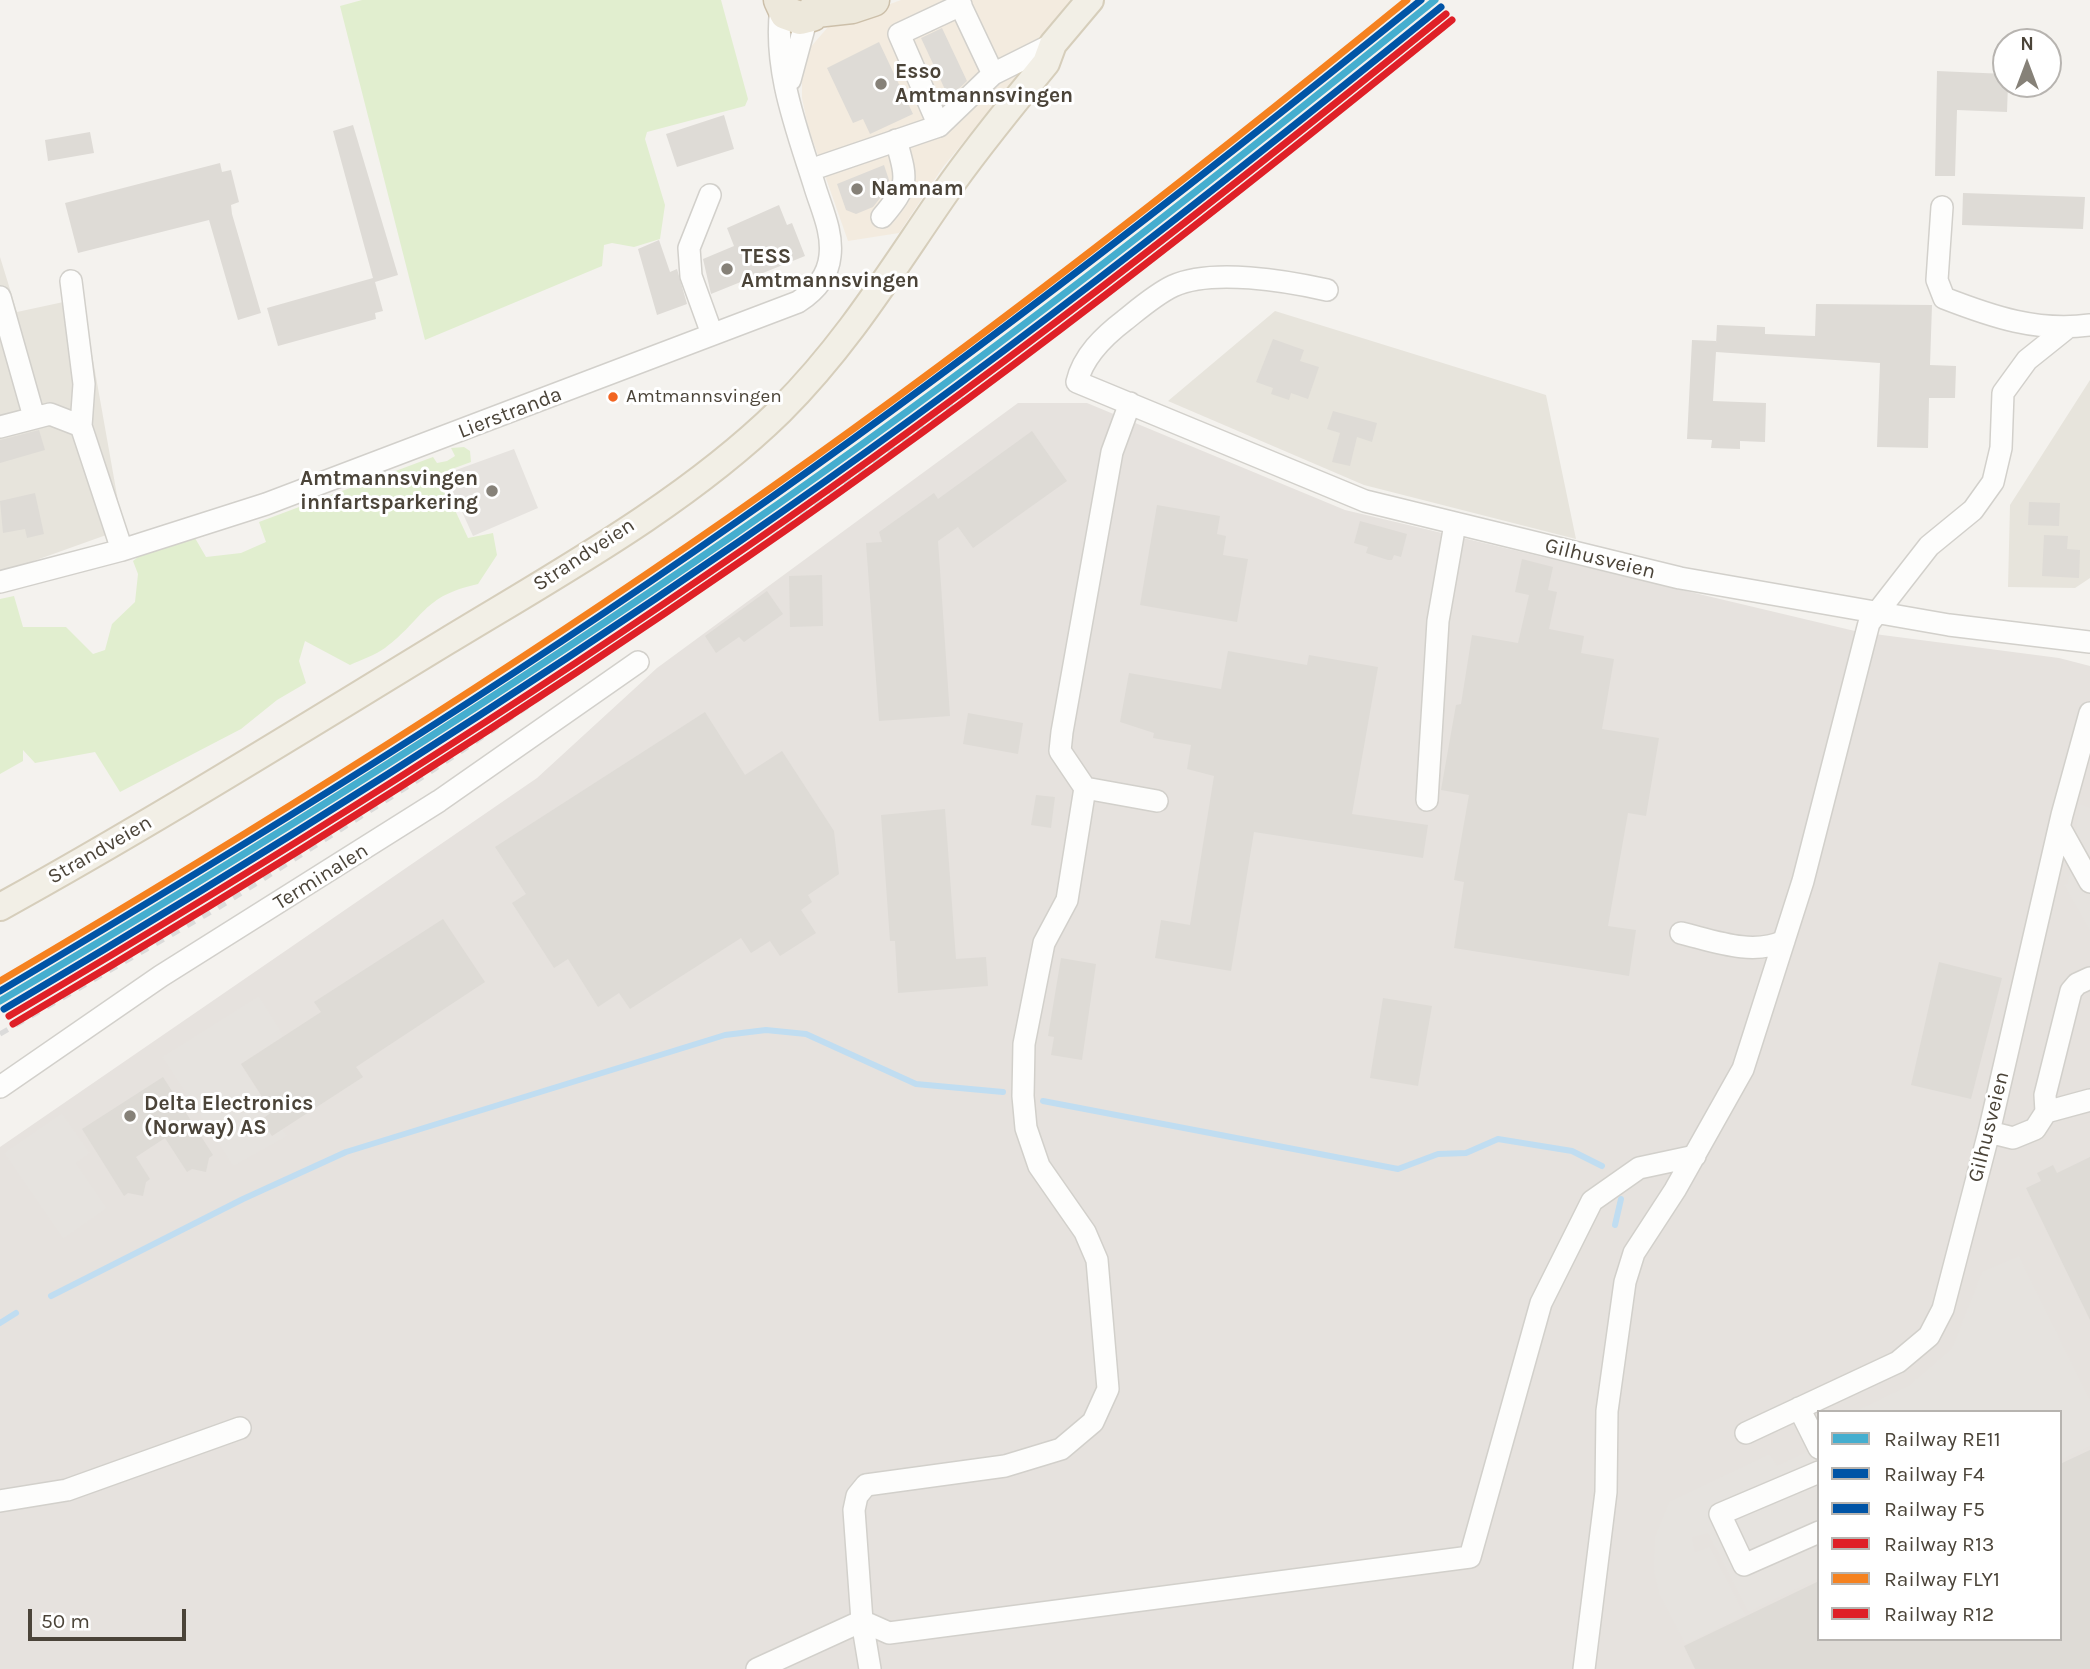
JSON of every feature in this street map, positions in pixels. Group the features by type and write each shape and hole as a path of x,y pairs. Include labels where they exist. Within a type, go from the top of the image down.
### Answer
{"highway":[{"path":"801,7 852,7 873,0"}],"main road":[{"name":"Strandveien","path":"0,908 203,790 517,598 648,514 736,449 808,381 851,332 965,164 1090,0"},
{"name":"Strandveien","path":"1049,53 1065,50 1111,0"}],"street":[{"path":"939,126 899,34 960,3 993,74"},
{"name":"Lierstranda","path":"0,582 122,550 360,471 798,302 820,283 828,268 831,238 788,93 801,7"},
{"path":"810,170 939,126 993,74 1049,53"},
{"path":"882,217 897,199 906,177 896,140"},
{"path":"710,195 689,248 691,276 712,334"},
{"path":"1942,207 1937,280 1944,298 2031,326 2067,328 2090,325"},
{"name":"Gilhusveien","path":"1327,290 1270,280 1217,278 1174,286 1118,325 1087,357 1077,382 1365,501 1680,578 1877,610 1949,625 2090,642"},
{"path":"71,281 84,384 81,426 122,550"},
{"path":"0,297 34,417"},
{"path":"1584,1669 1606,1492 1607,1411 1625,1282 1634,1253 1695,1156 1743,1069 1802,881 1869,623 1929,546 1973,510 1993,482 2001,448 2003,393 2027,360 2067,328"},
{"path":"870,1669 862,1621 855,1510 858,1496 866,1485 1005,1466 1061,1449 1093,1422 1108,1389 1097,1260 1085,1232 1039,1166 1027,1128 1023,1096 1024,1044 1044,943 1067,900 1085,788 1060,751 1112,452 1130,402"},
{"path":"0,427 50,414 81,426"},
{"path":"1427,800 1438,621 1455,524"},
{"name":"Terminalen","path":"0,1087 161,976 430,807 638,662"},
{"name":"Gilhusveien","path":"1746,1433 1898,1362 1929,1336 1943,1309 1989,1132 2060,828 2090,713"},
{"path":"1085,788 1157,801"},
{"path":"2060,828 2090,882"},
{"path":"1681,933 1744,947 1764,948 1784,941"},
{"path":"1989,1132 2013,1138 2035,1129 2046,1112 2045,1095 2071,991 2077,984 2090,978"},
{"path":"2046,1112 2090,1100"},
{"path":"757,1669 862,1621 889,1633 1470,1557 1541,1303 1592,1201 1639,1168 1695,1156"},
{"path":"1799,1408 1817,1444"},
{"path":"0,1501 67,1490 240,1428"},
{"path":"1817,1473 1720,1514 1744,1565 1817,1533"}],"shaded area":[{"path":"901,0 1075,0 1030,61 943,167 899,233 848,241 808,127 802,98 802,74 809,49 828,27"},
{"path":"0,257 17,312 82,298 123,529 0,573"},
{"path":"1275,311 1546,395 1576,539 1364,485 1168,401"},
{"path":"2090,380 2090,578 2075,588 2008,587 2010,505"},
{"path":"1018,403 1087,403 1345,510 1859,632 2059,658 2090,666 2090,1669 0,1669 0,1147 537,778 657,668"},
{"name":"Amtmannsvingen innfartsparkering","path":"514,449 538,508 473,536 445,474"},
{"path":"2080,804 2090,808 2090,931 2064,885 2068,884"},
{"path":"259,996 284,1036 241,1064 287,1136 233,1166 162,1057"},
{"path":"62,1113 90,1153 76,1163 107,1208 63,1239 4,1153"},
{"path":"2019,1256 2090,1400 2090,1446 2062,1459 2062,1410 1858,1410 1908,1386 1952,1348 1982,1272"},
{"path":"1817,1447 1817,1579 1748,1612 1708,1533 1692,1537 1695,1552 1710,1547 1745,1615 1685,1644 1659,1594 1654,1570 1655,1536 1669,1502 1770,1454 1777,1466"}],"green space":[{"path":"362,0 721,0 748,99 745,106 647,132 645,139 665,205 660,239 634,247 612,243 604,245 602,266 425,340 340,6"},
{"path":"464,447 470,451 471,462 441,473 441,488 447,493 468,538 493,533 497,555 478,584 445,595 385,648 350,665 305,641 299,661 306,683 277,700 241,729 120,792 95,752 35,763 23,750 23,761 0,774 0,599 14,596 23,627 66,627 93,654 105,650 112,624 135,602 138,574 133,561 154,546 177,539 195,538 206,557 241,553 266,542 259,522 433,457 437,463 447,461 455,456 451,448"}],"building":[{"path":"942,28 967,81 949,98 921,38"},
{"path":"879,42 913,114 870,134 863,119 853,123 827,68"},
{"path":"1937,71 1992,73 1992,98 2008,98 2007,112 1957,110 1955,176 1935,176"},
{"path":"724,115 734,149 677,167 666,134"},
{"path":"353,125 398,275 375,282 383,311 375,313 376,319 278,346 267,308 373,278 333,131"},
{"path":"90,132 94,153 48,161 45,140"},
{"path":"220,163 222,172 231,170 239,202 231,205 232,214 261,313 238,320 209,220 78,253 65,203"},
{"path":"884,165 890,183 881,186 884,193 873,207 856,214 846,210 837,184"},
{"path":"1963,193 2085,197 2083,229 1962,225"},
{"path":"779,205 787,225 792,223 805,256 711,294 703,259 734,246 727,228"},
{"path":"659,240 670,272 677,269 687,304 657,315 638,249"},
{"path":"1816,304 1932,305 1930,365 1956,366 1955,398 1929,398 1928,448 1877,447 1880,363 1716,352 1713,401 1766,403 1765,442 1740,441 1740,449 1711,448 1712,440 1687,439 1692,340 1716,341 1716,344 1717,325 1765,327 1765,334 1815,336"},
{"path":"1273,339 1304,350 1300,361 1319,367 1308,399 1291,393 1289,400 1271,394 1273,388 1256,382"},
{"path":"1333,411 1377,423 1372,442 1357,437 1350,466 1332,462 1340,433 1327,429"},
{"path":"39,430 45,450 0,463 0,440"},
{"path":"1032,431 1067,481 973,548 958,527 938,541 950,716 879,721 866,543 882,542 879,532 934,493 938,499"},
{"path":"35,493 44,534 27,538 25,529 3,533 0,501"},
{"path":"2029,502 2060,503 2059,526 2028,525"},
{"path":"1157,505 1220,516 1217,534 1226,536 1223,555 1248,559 1237,622 1140,605"},
{"path":"1360,521 1407,534 1401,557 1394,555 1392,560 1388,560 1366,553 1368,547 1354,543"},
{"path":"2044,535 2068,536 2067,549 2080,550 2079,578 2042,576"},
{"path":"1522,559 1553,567 1548,590 1557,592 1549,629 1584,636 1581,653 1614,659 1602,729 1659,738 1646,816 1628,813 1608,926 1636,930 1629,976 1454,948 1464,882 1454,880 1469,795 1441,790 1456,705 1461,704 1472,635 1518,643 1529,595 1515,592"},
{"path":"822,575 823,626 790,627 789,576"},
{"path":"767,591 783,614 744,642 739,637 716,653 705,636"},
{"path":"1228,651 1307,665 1309,655 1378,667 1352,814 1428,825 1423,858 1254,832 1231,971 1155,958 1161,920 1190,925 1214,776 1187,769 1191,745 1153,738 1154,733 1120,722 1129,673 1221,689"},
{"path":"705,712 745,775 782,751 834,831 839,874 808,895 812,902 801,910 816,933 780,956 770,941 751,953 741,938 630,1009 619,993 598,1007 568,959 554,968 512,903 526,894 495,847"},
{"path":"968,713 1023,723 1018,754 963,744"},
{"path":"1036,795 1055,797 1051,828 1031,825"},
{"path":"945,809 956,959 986,957 988,986 898,993 895,941 890,941 881,815"},
{"path":"443,919 485,982 356,1067 363,1077 272,1136 261,1120 272,1112 241,1064 321,1012 314,1002"},
{"path":"1061,958 1096,964 1082,1060 1051,1055 1054,1037 1048,1036"},
{"path":"1939,962 2002,978 1971,1099 1911,1085"},
{"path":"1383,998 1432,1006 1418,1086 1370,1078"},
{"path":"163,1077 213,1155 209,1158 206,1172 192,1169 187,1172 165,1138 136,1157 150,1179 146,1182 143,1196 128,1193 124,1196 82,1129"},
{"path":"2090,1157 2090,1320 2026,1188 2041,1181 2037,1173 2053,1165 2057,1173"},
{"path":"2090,1450 2090,1669 1695,1669 1684,1646 1817,1582 1817,1641 2062,1641 2062,1463"}],"waterway":[{"path":"51,1296 243,1199 346,1152 725,1035 766,1030 806,1034 916,1084 1003,1092"},
{"path":"1043,1101 1398,1169 1438,1154 1466,1153 1498,1139 1572,1151 1602,1166"},
{"path":"1615,1225 1621,1199"},
{"path":"0,1323 16,1313"}],"railway":[{"path":"0,1034 218,908 429,773 697,592 964,399"}],"rail line":[{"name":"FLY1","path":"0,981 368,756 550,639 728,518 987,330 1241,134 1407,0"},
{"name":"F5","path":"0,991 372,764 555,646 735,523 1083,268 1421,0"},
{"name":"RE11","path":"0,1001 372,774 555,656 735,534 914,406 1090,274 1435,0"},
{"name":"F4","path":"4,1009 191,897 376,781 559,663 740,541 920,413 1096,281 1441,7"},
{"name":"R13","path":"9,1016 382,789 745,548 925,420 1101,288 1446,14"},
{"name":"R12","path":"13,1024 386,796 569,678 750,555 930,427 1106,295 1452,20"}],"place":[{"name":"Esso Amtmannsvingen","path":"881,84"},
{"name":"Namnam","path":"857,189"},
{"name":"TESS Amtmannsvingen","path":"727,269"},
{"name":"Amtmannsvingen","path":"613,397"},
{"name":"Amtmannsvingen innfartsparkering","path":"492,491"},
{"name":"Delta Electronics (Norway) AS","path":"130,1116"}]}
